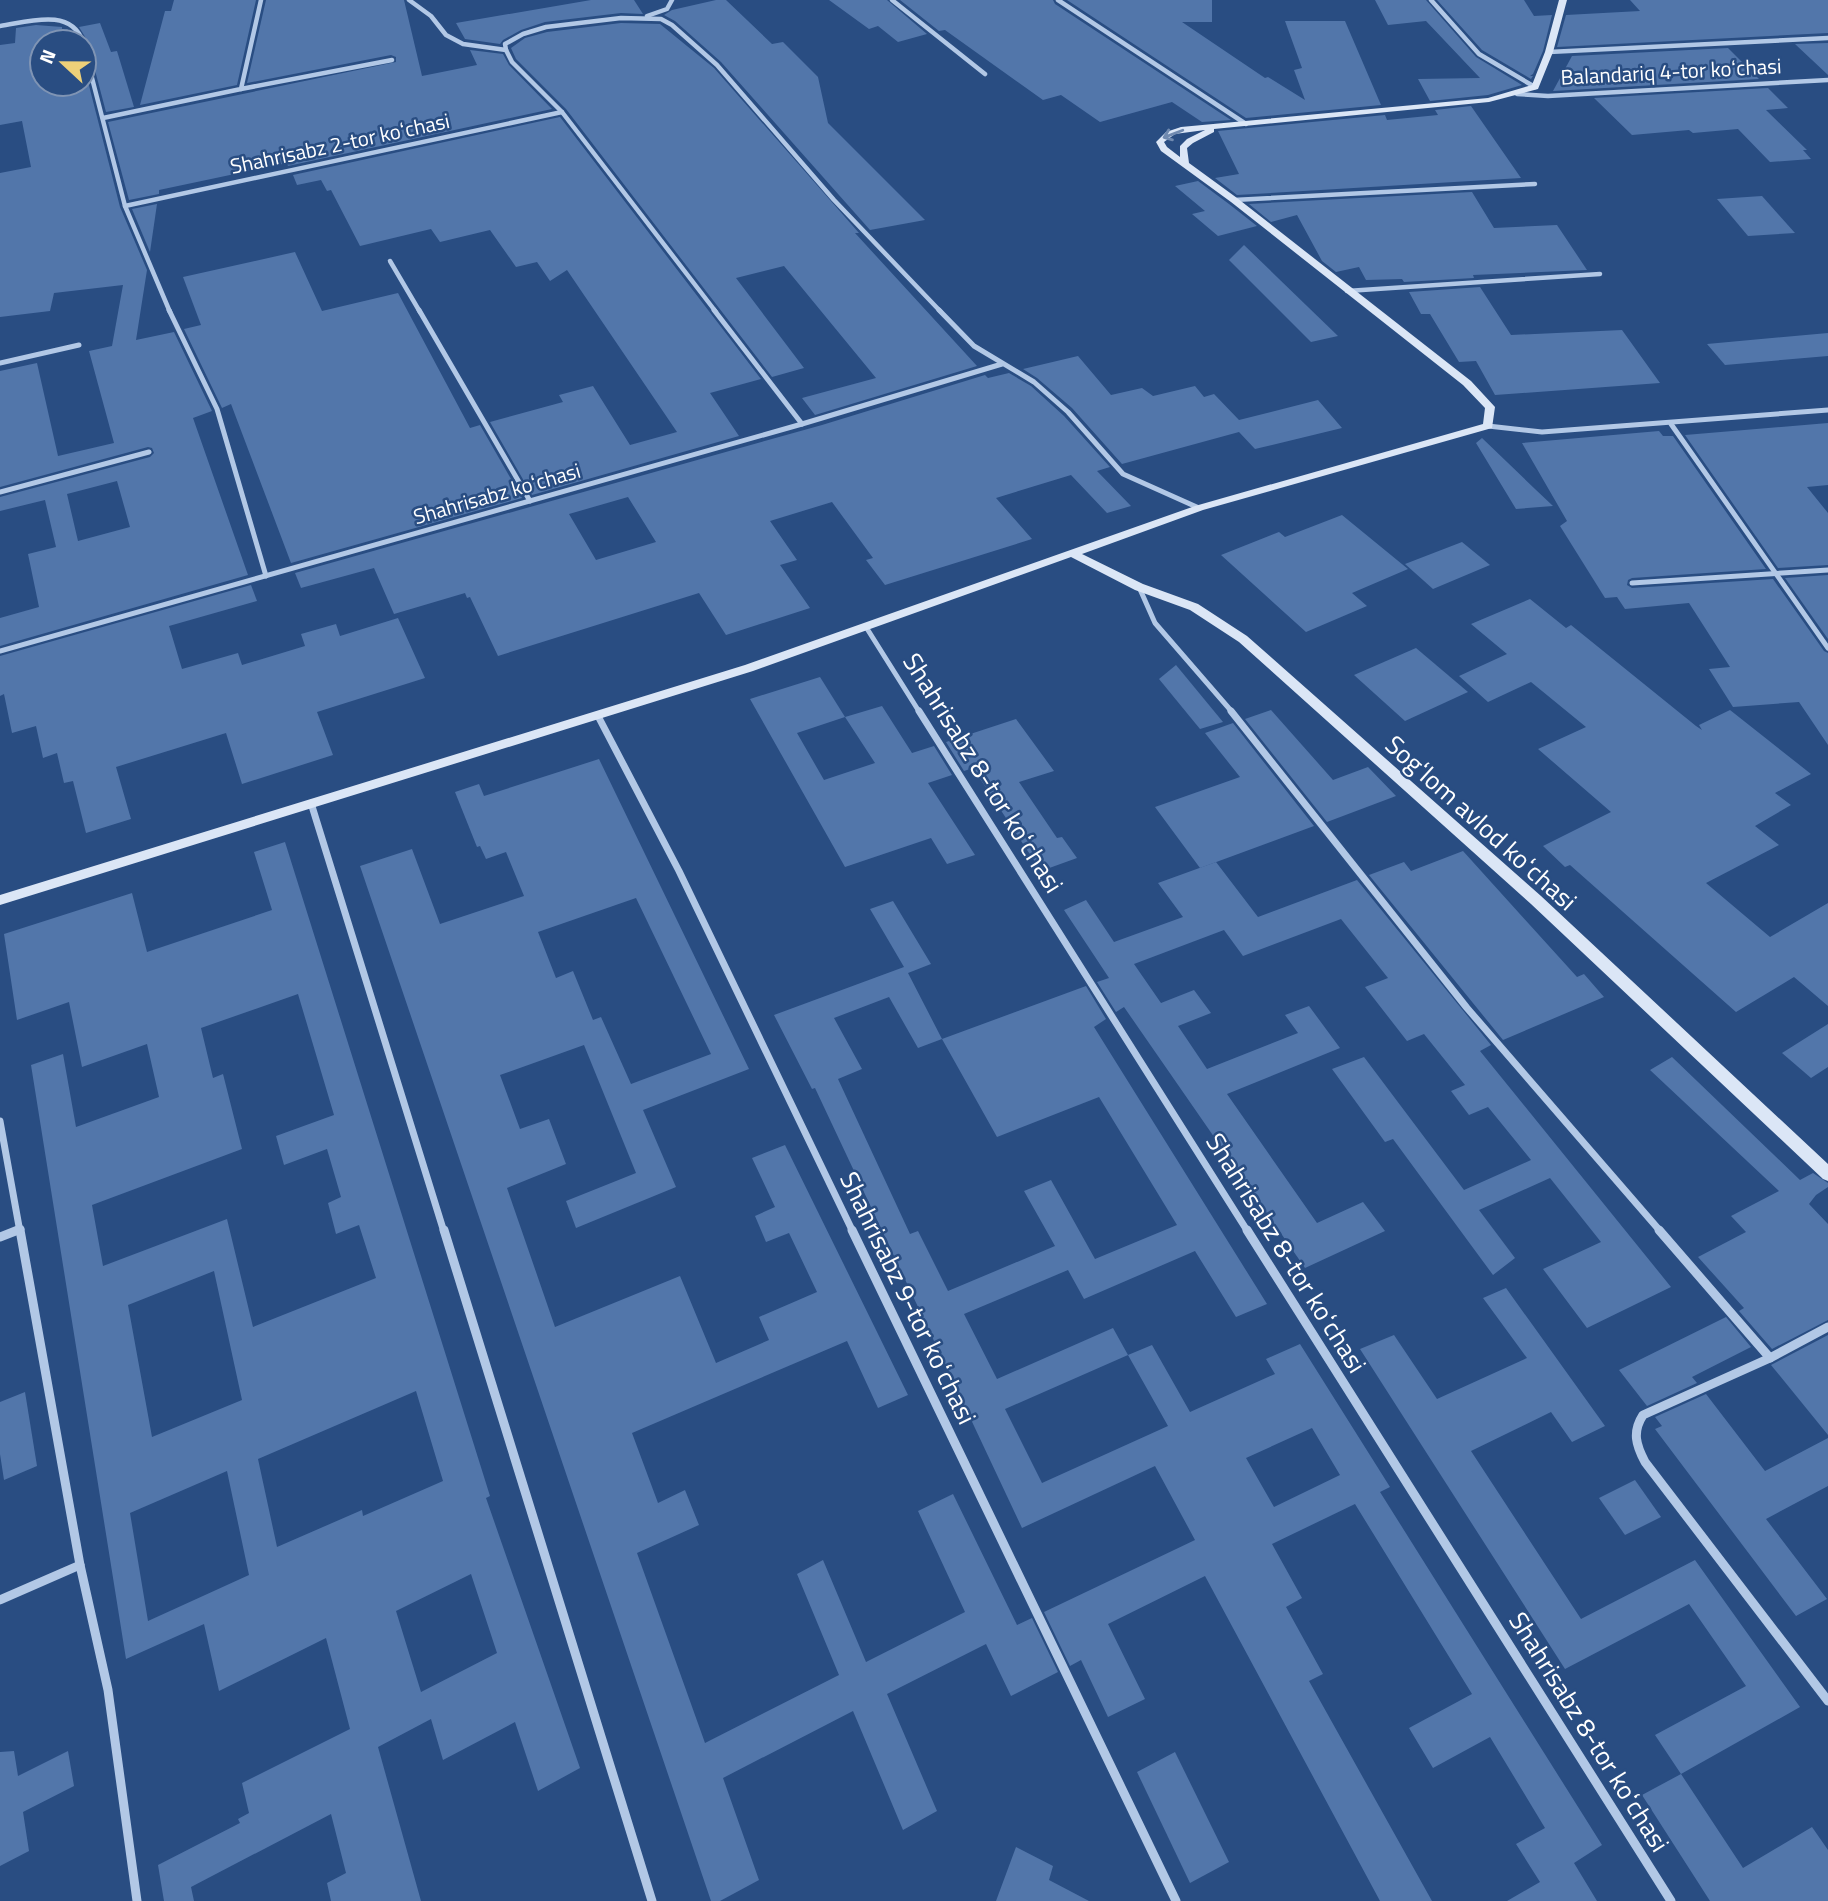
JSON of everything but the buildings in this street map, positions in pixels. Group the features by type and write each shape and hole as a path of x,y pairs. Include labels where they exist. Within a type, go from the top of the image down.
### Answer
{"street":[{"path":"241,89 261,0"},
{"path":"409,0 432,16 446,35 463,44 506,50"},
{"path":"643,17 667,9 672,0"},
{"path":"892,0 985,74"},
{"path":"1058,0 1246,124"},
{"path":"1430,0 1479,54 1535,87"},
{"name":"Balandariq 4-tor koʻchasi","path":"1488,426 1490,407 1467,383 1234,200 1164,149 1160,142 1162,137 1172,131 1489,100 1517,94 1535,87 1549,51 1563,0"},
{"path":"802,424 562,112 512,62 505,44 523,34 546,27 643,17 661,19 672,25 717,65 834,200 974,346 1034,382 1068,412 1123,474 1199,508"},
{"path":"0,26 62,20 76,28"},
{"name":"Balandariq 4-tor koʻchasi","path":"1549,51 1828,38"},
{"path":"103,118 392,60"},
{"name":"Balandariq 4-tor koʻchasi","path":"1517,94 1548,96 1828,80"},
{"path":"98,98 125,206 168,307 218,409 266,576"},
{"name":"Shahrisabz 2-tor koʻchasi","path":"125,206 562,112"},
{"name":"Balandariq 4-tor koʻchasi","path":"1185,164 1183,148 1190,141 1222,126"},
{"path":"1234,200 1535,184"},
{"path":"390,261 530,501"},
{"path":"1346,290 1600,274"},
{"path":"0,363 79,345"},
{"name":"Shahrisabz koʻchasi","path":"0,651 802,424 1002,364"},
{"path":"0,900 749,668 1199,508 1488,426 1542,432 1828,410"},
{"path":"1671,424 1828,648"},
{"path":"0,492 149,452"},
{"name":"Sogʻlom avlod koʻchasi","path":"1072,553 1139,587 1194,607 1243,639 1536,900 1828,1174"},
{"path":"1632,583 1828,570"},
{"path":"1139,587 1155,622 1232,712 1467,1008 1770,1358"},
{"name":"Shahrisabz 8-tor koʻchasi","path":"866,627 1671,1901"},
{"name":"Shahrisabz 9-tor koʻchasi","path":"598,716 679,871 1176,1901"},
{"path":"311,803 652,1901"},
{"path":"0,1121 80,1565 108,1690 137,1901"},
{"path":"0,1237 21,1229"},
{"path":"1828,1327 1770,1358 1643,1415 1636,1424 1635,1441 1645,1462 1828,1701"},
{"path":"0,1600 80,1565"}]}
